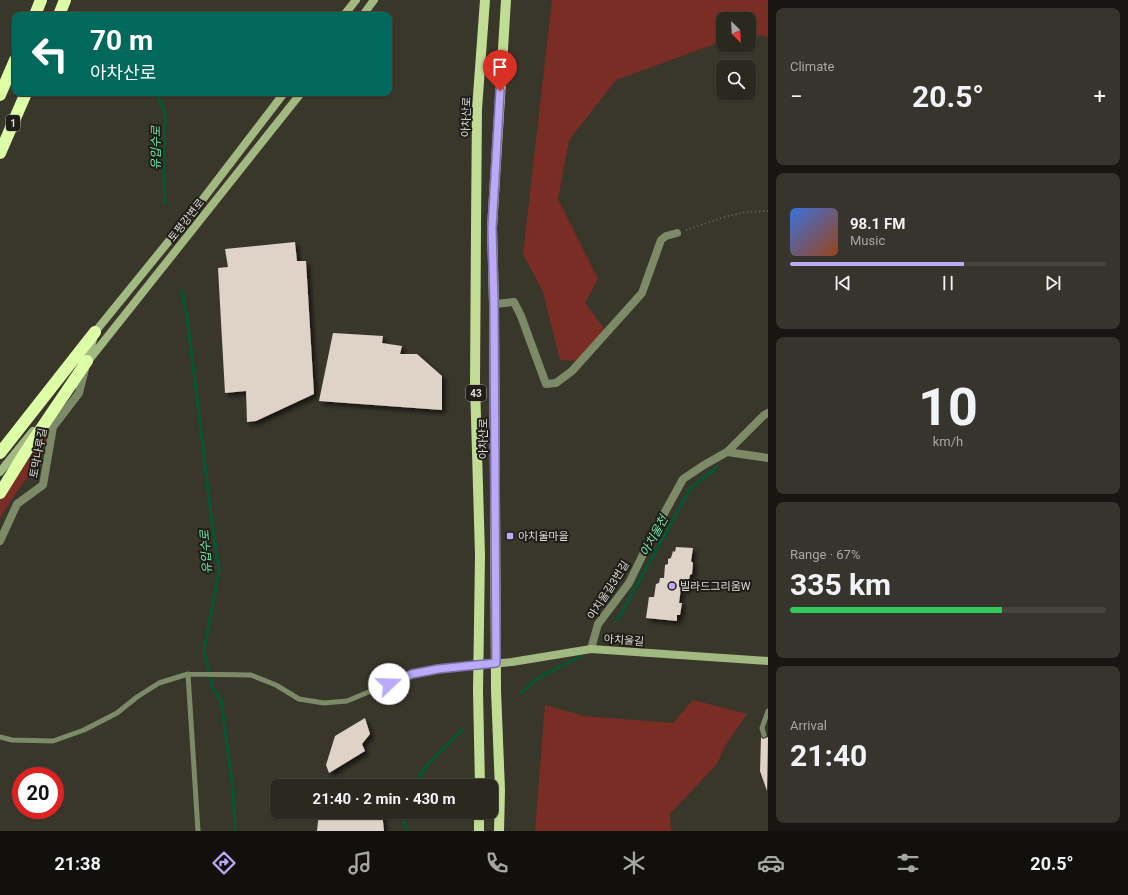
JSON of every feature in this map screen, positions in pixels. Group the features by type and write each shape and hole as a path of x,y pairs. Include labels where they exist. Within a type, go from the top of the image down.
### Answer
{"highway":[{"path":"36,12 41,0"},
{"path":"60,12 65,0"},
{"path":"0,95 12,67"},
{"name":"1","path":"0,153 25,96"},
{"path":"0,453 95,332"},
{"path":"0,492 87,361"}],"main road":[{"name":"아차산로","path":"480,779 478,665 480,555 475,384 476,227 477,109 485,0"},
{"name":"아차산로","path":"499,831 500,790 496,690 494,304 492,228 506,0"},
{"path":"479,831 480,819"}],"street":[{"path":"346,12 356,0"},
{"path":"364,12 374,0"},
{"name":"토평강변로","path":"95,332 202,199 282,96"},
{"name":"토평강변로","path":"0,472 299,96"},
{"path":"494,304 514,302 521,316 546,384 556,383 572,370 642,293 661,240 666,236 677,232"},
{"path":"87,361 95,332"},
{"name":"토막나루길","path":"0,540 17,504 43,486 53,427 78,393 87,361"},
{"name":"아치울길3번길","path":"591,649 598,624 628,583 683,479 727,452 764,415 768,413"},
{"path":"727,452 768,458"},
{"name":"아치울길","path":"478,665 518,661 591,649 768,661"}],"lane":[{"path":"0,737 12,740 53,741 84,730 117,713 137,697 159,683 189,674 250,675 276,685 299,698 324,703 347,701 412,674 438,669 478,665"},
{"path":"189,674 198,831"},
{"path":"764,735 762,728 768,711"}],"path":[{"path":"677,232 728,216 747,212 768,211"}],"shaded area":[{"path":"552,0 768,0 768,37 756,35 756,12 716,12 716,44 616,80 569,140 558,199 598,279 585,303 609,335 581,361 560,360 543,292 523,254"},
{"path":"50,425 46,443 37,465 18,490 0,518 0,500 7,486"},
{"path":"693,700 747,714 725,746 717,764 670,814 671,831 535,831 545,705 584,716 673,723"}],"building":[{"path":"295,242 297,261 306,261 314,394 256,421 247,422 246,391 225,393 218,268 228,267 225,249"},
{"path":"333,333 383,336 382,343 402,346 400,354 417,354 442,376 442,410 319,401"},
{"name":"빌라드그리움W","path":"676,547 693,548 691,561 693,563 692,574 690,575 687,589 681,588 679,603 682,603 680,615 677,615 677,621 646,618 649,597 654,597 656,584 659,583 660,578 664,578 665,565 668,564 668,559 671,558 673,551 675,552"},
{"path":"365,718 370,734 362,744 365,751 329,773 326,765 335,736"},
{"path":"761,737 763,739 768,737 767,791 760,771"},
{"path":"318,819 383,819 384,831 317,831"}],"waterway":[{"name":"유입수로","path":"157,96 165,112 165,204"},
{"name":"유입수로","path":"182,291 188,324 219,570 204,651 213,689 221,700 233,789 235,831"},
{"name":"아치울천","path":"617,621 690,489 717,467"},
{"name":"아치울천","path":"521,693 538,678 581,656"},
{"name":"아치울천","path":"417,779 429,763 462,730"},
{"name":"아치울천","path":"402,819 408,831"}],"place":[{"name":"아치울마을","path":"510,536"},
{"name":"빌라드그리움W","path":"672,586"}],"route":[{"path":"389,684 412,674 438,669 496,663 494,304 492,228 500,91"}]}
